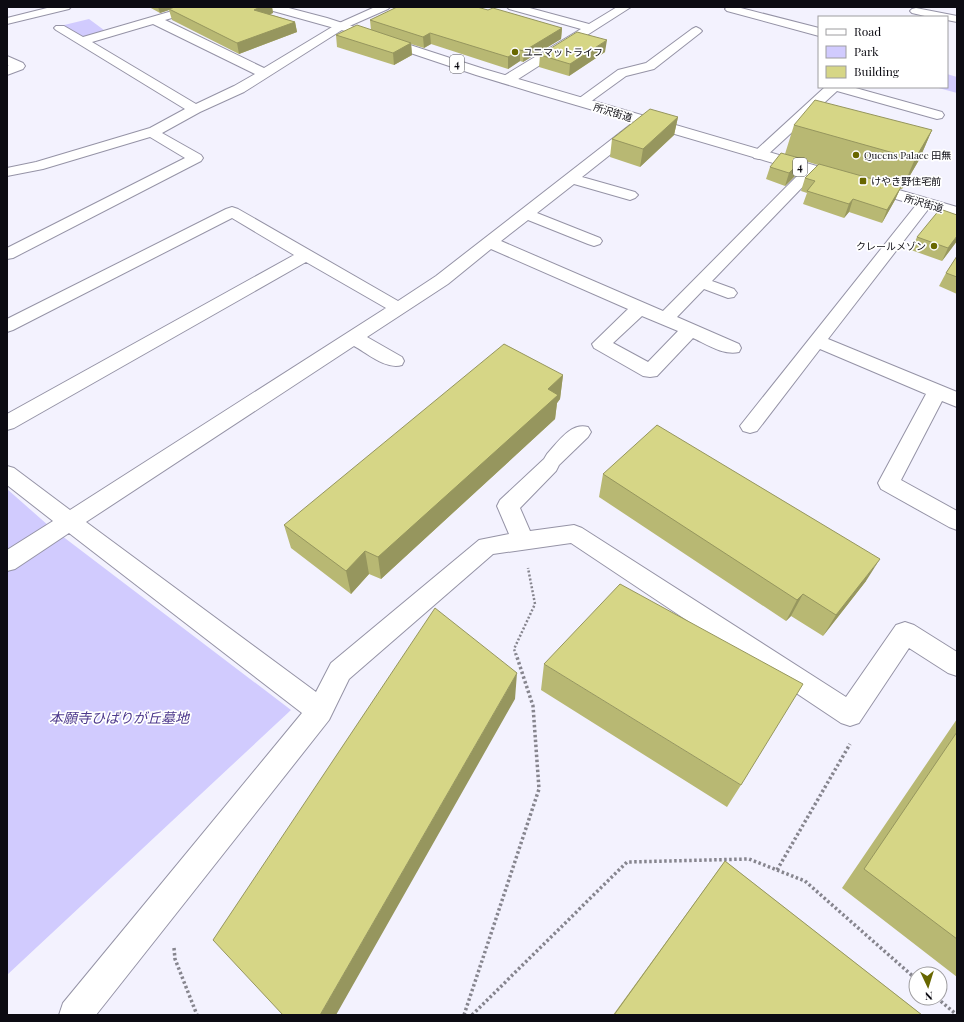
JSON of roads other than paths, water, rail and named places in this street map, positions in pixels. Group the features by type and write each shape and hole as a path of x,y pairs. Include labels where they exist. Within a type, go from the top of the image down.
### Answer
{"street":[{"path":"7,21 65,7"},
{"path":"82,41 198,7"},
{"name":"所沢街道","path":"270,7 341,26 507,80 644,121 957,212"},
{"path":"7,172 38,166 151,132 195,109 239,89 341,26 384,7"},
{"path":"513,7 527,9 591,28"},
{"path":"507,80 625,7"},
{"path":"731,9 818,32"},
{"path":"915,12 939,16"},
{"path":"155,20 264,73"},
{"path":"60,28 195,109"},
{"path":"581,102 622,73 650,66 684,40 696,37"},
{"path":"7,60 19,66 7,71"},
{"path":"759,155 832,88"},
{"path":"842,88 937,115"},
{"path":"7,562 442,280 644,121"},
{"path":"7,254 196,158 151,132"},
{"path":"666,319 811,170"},
{"path":"571,178 630,195"},
{"path":"750,426 925,203"},
{"path":"7,326 232,212 398,308"},
{"path":"526,214 594,241"},
{"path":"489,242 732,348"},
{"path":"7,423 306,255"},
{"path":"701,282 728,293"},
{"path":"640,308 601,344 650,371 690,330"},
{"path":"353,337 395,361"},
{"path":"817,341 957,400"},
{"path":"937,391 889,483 957,521"},
{"path":"523,541 508,506 581,432"},
{"path":"7,474 320,711"},
{"path":"75,1015 320,711 340,671 487,546 574,534 850,714 905,633 957,665"}],"place":[{"name":"ユニマットライフ","path":"515,52"},
{"name":"Queens Palace 田無","path":"856,155"},
{"name":"けやき野住宅前","path":"863,181"},
{"name":"クレールメゾン","path":"934,246"}],"park label":[{"name":"本願寺ひばりが丘墓地","path":"119,718"}]}
